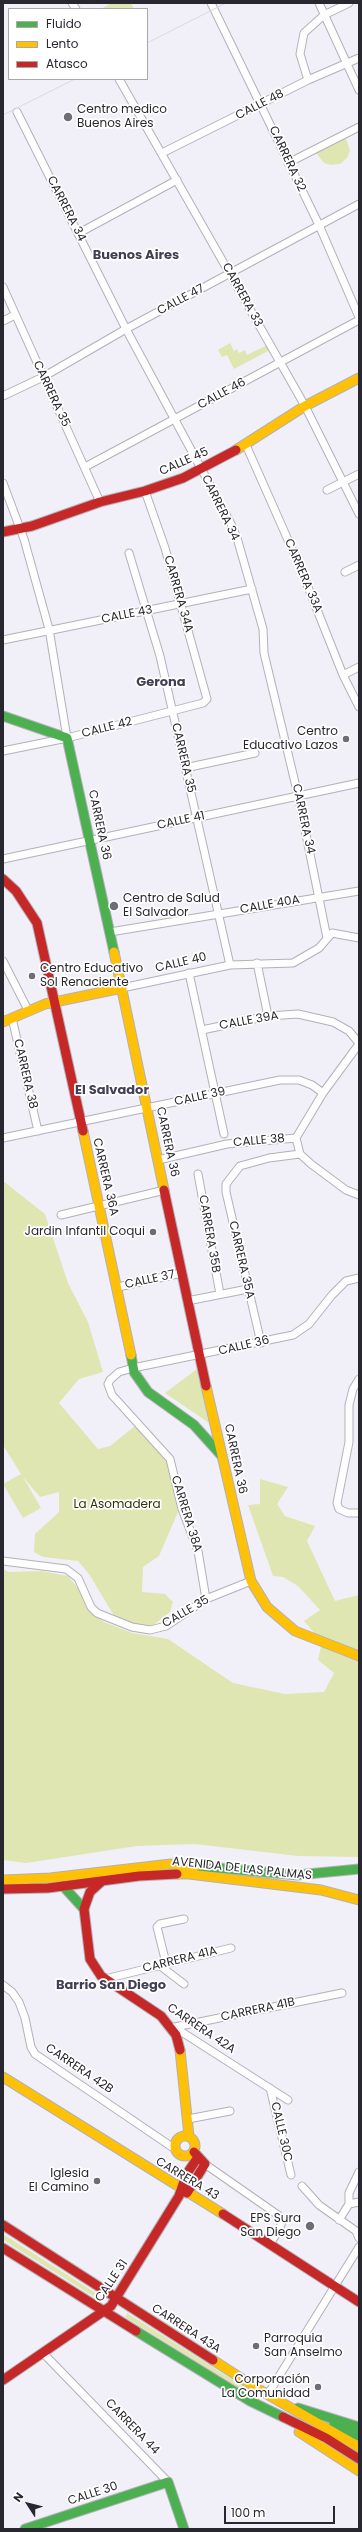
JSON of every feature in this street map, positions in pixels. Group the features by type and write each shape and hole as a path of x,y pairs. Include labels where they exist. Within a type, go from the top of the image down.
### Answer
{"street":[{"name":"CARRERA 32","path":"211,3 319,225 359,318"},
{"path":"319,3 359,90"},
{"path":"308,80 300,54 304,33 324,15 349,3"},
{"name":"CALLE 48","path":"162,153 261,105 308,80 359,58"},
{"name":"CARRERA 33","path":"120,80 305,406 359,514"},
{"name":"CARRERA 34","path":"17,112 126,329 231,524 263,629 264,653 298,795 327,938"},
{"path":"288,163 359,128"},
{"path":"79,233 177,180"},
{"name":"CALLE 47","path":"3,396 43,377 126,329 359,204"},
{"name":"CARRERA 35","path":"3,287 100,502"},
{"path":"3,321 16,315"},
{"name":"CALLE 46","path":"85,467 359,318"},
{"name":"CALLE 45","path":"3,532 20,528 100,502 144,491 201,469 246,445 305,406 359,378"},
{"name":"CARRERA 33A","path":"246,445 300,566 343,675 359,708"},
{"path":"327,490 359,474"},
{"name":"CARRERA 36","path":"3,483 20,528 49,629 67,738 122,988 187,1301 251,1582 267,1607 285,1624 295,1630 359,1656"},
{"name":"CARRERA 34A","path":"144,491 165,548 207,699"},
{"name":"CARRERA 35","path":"129,553 148,611 230,965"},
{"path":"345,572 359,565"},
{"name":"CALLE 43","path":"3,640 49,629 148,611 252,589"},
{"path":"343,675 359,667"},
{"name":"CALLE 42","path":"3,751 67,738 172,712 203,703 207,699"},
{"path":"3,716 49,730 67,738"},
{"path":"185,768 255,752"},
{"name":"CALLE 41","path":"3,859 359,783"},
{"name":"CARRERA 36A","path":"3,879 16,891 37,923 80,1122 118,1287 133,1368 144,1388 194,1425 221,1455"},
{"name":"CALLE 40A","path":"110,932 359,890"},
{"path":"327,938 332,933 339,933 359,938"},
{"name":"CALLE 40","path":"3,1022 28,1010 55,1002 230,965 293,963 318,948 327,938"},
{"path":"3,961 28,1010"},
{"path":"257,963 268,1016"},
{"path":"189,974 224,1134"},
{"name":"CALLE 39A","path":"202,1030 268,1016 298,1014 333,1022 350,1031 359,1044"},
{"name":"CARRERA 38","path":"12,1018 38,1131"},
{"name":"CALLE 38","path":"158,1160 227,1144 296,1138 323,1093 359,1044"},
{"name":"CALLE 39","path":"3,1138 280,1080 299,1080 312,1084 323,1093"},
{"path":"296,1138 300,1154 328,1178 346,1190 359,1195"},
{"name":"CARRERA 35A","path":"260,1343 226,1192 230,1177 240,1166 269,1158 300,1154"},
{"name":"CARRERA 35B","path":"198,1174 220,1294"},
{"path":"61,1215 165,1190"},
{"name":"CALLE 37","path":"118,1287 182,1273"},
{"name":"CALLE 36","path":"110,1380 119,1372 133,1368 260,1343 302,1331 346,1282 359,1278"},
{"path":"187,1301 248,1289"},
{"path":"359,1379 353,1389 349,1405 349,1442 337,1503 339,1509 348,1513 359,1513"},
{"name":"CARRERA 38A","path":"110,1380 108,1384 112,1395 170,1459 182,1509 198,1551 206,1599"},
{"name":"CALLE 35","path":"3,1561 66,1569 78,1578 91,1607 97,1613 132,1627 150,1630 160,1628 206,1599 251,1582"},
{"name":"AVENIDA DE LAS PALMAS","path":"3,1880 50,1878 171,1864 297,1875 359,1869"},
{"name":"AVENIDA DE LAS PALMAS","path":"3,1889 48,1888 139,1876 189,1874 321,1890 359,1900"},
{"name":"CARRERA 42A","path":"101,1882 90,1892 84,1909 90,1959 97,1972 172,2026 288,2100"},
{"path":"63,1886 84,1909"},
{"path":"184,1919 160,1924 157,1927 162,1964 184,1984"},
{"name":"CARRERA 41A","path":"105,1979 231,1948"},
{"name":"CARRERA 42B","path":"3,1985 12,1992 19,2002 25,2018 31,2047 35,2054 175,2149"},
{"name":"CARRERA 41B","path":"172,2026 342,1993"},
{"path":"172,2026 181,2054 188,2120 186,2136"},
{"name":"CARRERA 43","path":"3,2077 184,2192 270,2244 359,2302"},
{"name":"CALLE 30C","path":"270,2088 291,2175"},
{"path":"188,2120 230,2111"},
{"path":"186,2136 176,2140 175,2149 180,2155 196,2157 278,2215 282,2221 270,2244"},
{"path":"186,2136 194,2143 196,2157"},
{"name":"CALLE 31","path":"3,2380 106,2312 117,2299 184,2192 196,2157"},
{"path":"339,2220 349,2204 349,2193 359,2172"},
{"path":"302,2186 320,2205 356,2231 359,2238"},
{"path":"349,2204 359,2202"},
{"name":"CARRERA 43A","path":"3,2225 268,2394 359,2447"},
{"path":"268,2394 336,2286 356,2260 359,2246"},
{"path":"3,2248 250,2401 359,2471"},
{"name":"CARRERA 44","path":"43,2353 168,2482 184,2529"},
{"path":"250,2401 326,2438 359,2459"},
{"path":"290,2406 359,2427"},
{"path":"290,2406 359,2436"},
{"name":"CALLE 30","path":"25,2529 168,2482"}],"green space":[{"path":"111,3 131,3 134,8 103,8"},
{"path":"346,138 350,151 347,158 340,164 330,165 324,163 316,153"},
{"path":"230,343 234,351 237,349 239,353 245,350 247,355 267,345 270,350 234,369 227,355 222,357 218,350"},
{"name":"La Asomadera","path":"3,1181 45,1214 68,1283 88,1322 103,1372 79,1379 59,1403 98,1449 110,1446 135,1426 167,1459 178,1512 159,1556 143,1567 142,1592 165,1594 173,1602 170,1612 152,1626 135,1625 116,1619 89,1574 78,1561 43,1557 34,1552 35,1534 59,1512 59,1492 40,1497 23,1477 41,1508 23,1518 3,1484 21,1474 3,1445"},
{"path":"197,1369 209,1423 165,1393"},
{"path":"260,1479 288,1487 277,1504 285,1516 315,1526 307,1541 335,1601 359,1595 359,1857 298,1856 195,1844 137,1846 26,1863 3,1860 3,1569 9,1572 41,1571 68,1576 78,1588 87,1608 104,1622 132,1633 168,1639 233,1683 285,1694 324,1692 334,1673 318,1660 322,1642 304,1621 320,1610 298,1586 283,1577 273,1576 248,1505 260,1504"},
{"path":"3,2234 99,2295 96,2298 3,2240"},
{"path":"127,2313 251,2391 249,2394 125,2317"}],"tram line":[{"path":"148,42 226,3"},
{"path":"3,115 73,80"}],"traffic: fast":[{"path":"3,716 67,738 114,952"},
{"path":"131,1355 134,1372 148,1392 194,1425 221,1455"},
{"path":"196,1866 297,1875 359,1869"},
{"path":"63,1886 84,1909"},
{"path":"136,2331 250,2401 283,2417"},
{"path":"298,2408 359,2427"},
{"path":"334,2424 359,2436"},
{"path":"25,2529 168,2482 184,2529"}],"traffic: slow":[{"path":"236,450 305,406 359,378"},
{"path":"114,952 164,1190"},
{"path":"3,1022 45,1004 122,988"},
{"path":"83,1131 131,1355"},
{"path":"206,1386 251,1581 267,1607 295,1631 359,1656"},
{"path":"3,1880 50,1878 171,1864 196,1866"},
{"path":"177,1874 189,1874 321,1890 359,1900"},
{"path":"180,2050 189,2136"},
{"path":"3,2077 223,2214"},
{"path":"185,2136 192,2139 195,2146 192,2153 185,2156 178,2153 175,2146 178,2139 185,2136"},
{"path":"213,2360 258,2389 359,2447"},
{"path":"299,2432 359,2471"}],"traffic: jam":[{"path":"3,532 32,526 100,502 145,491 183,478 236,450"},
{"path":"3,879 16,891 37,923 83,1131"},
{"path":"164,1190 206,1386"},
{"path":"3,1889 48,1888 139,1876 177,1874"},
{"path":"101,1882 90,1892 84,1909 90,1959 101,1976 161,2016 176,2035 180,2050"},
{"path":"187,2193 205,2164 194,2152"},
{"path":"3,2380 111,2306 179,2196 186,2175 198,2157"},
{"path":"223,2214 359,2302"},
{"path":"3,2225 213,2360"},
{"path":"3,2248 136,2331"},
{"path":"283,2417 326,2438 359,2459"}],"place":[{"name":"Centro medico Buenos Aires","path":"68,117"},
{"name":"Centro Educativo Lazos","path":"346,739"},
{"name":"Centro de Salud El Salvador","path":"114,906"},
{"name":"Centro Educativo Sol Renaciente","path":"32,976"},
{"name":"Jardin Infantil Coqui","path":"153,1232"},
{"name":"Iglesia El Camino","path":"97,2181"},
{"name":"EPS Sura San Diego","path":"310,2226"},
{"name":"Parroquia San Anselmo","path":"256,2346"},
{"name":"Corporación La Comunidad","path":"318,2387"}],"district":[{"name":"Buenos Aires","path":"136,256"},
{"name":"Gerona","path":"161,683"},
{"name":"El Salvador","path":"112,1091"},
{"name":"Barrio San Diego","path":"111,1986"}]}
